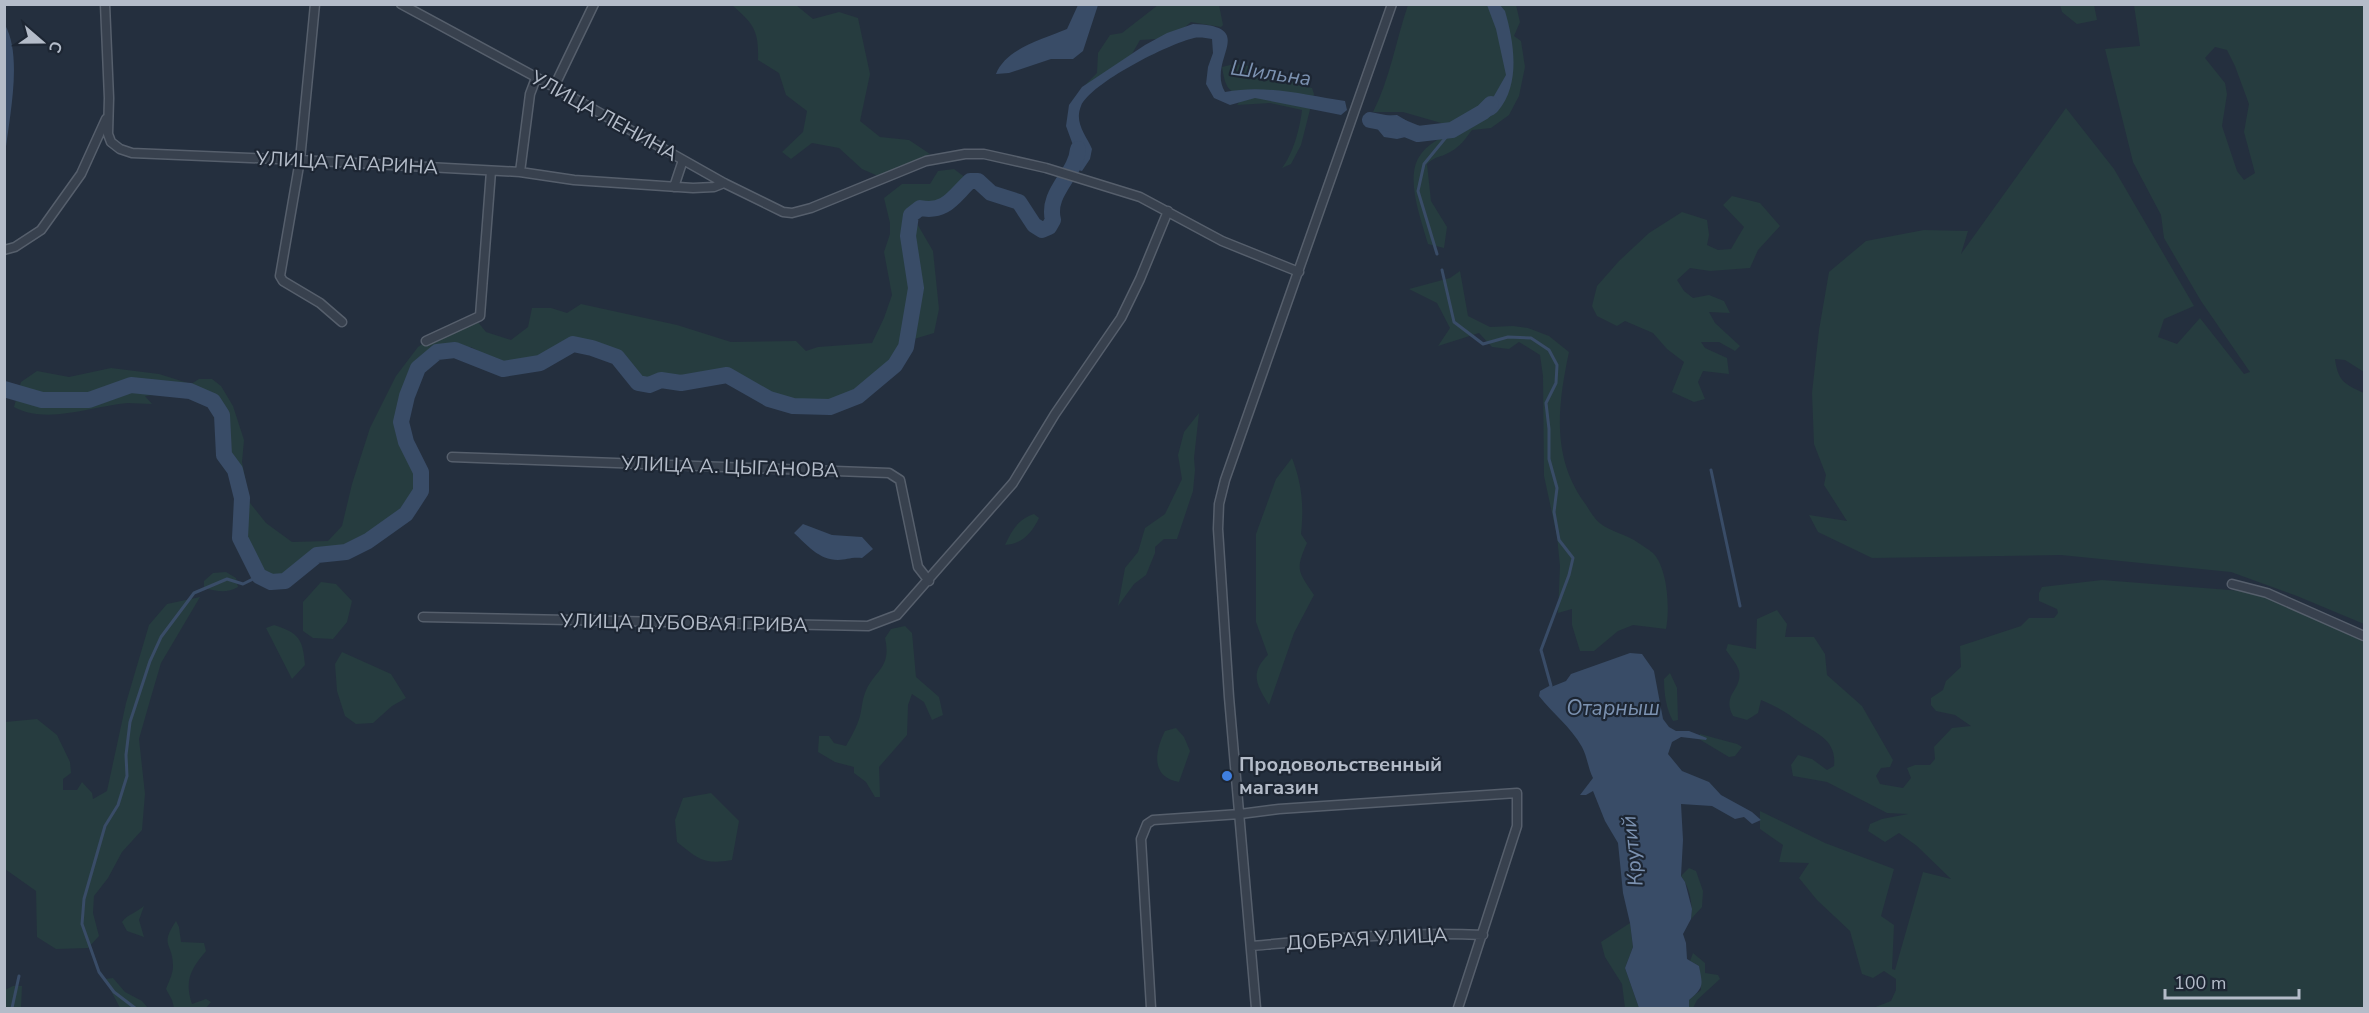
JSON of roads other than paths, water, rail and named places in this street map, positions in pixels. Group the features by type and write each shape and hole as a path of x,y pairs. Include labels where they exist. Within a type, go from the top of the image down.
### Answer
{"street":[{"name":"УЛИЦА ГАГАРИНА","path":"105,4 109,98 108,134 111,142 132,153 520,172 574,180 674,187 708,188 724,183"},
{"path":"315,4 300,160 280,276 283,281 320,303 342,322"},
{"name":"УЛИЦА ЛЕНИНА","path":"401,4 724,183 783,212 792,213 812,208 926,161 984,154 1046,168 1140,197 1222,242 1299,272"},
{"path":"554,87 594,4"},
{"path":"1256,1008 1229,697 1218,529 1219,504 1225,480 1392,4"},
{"path":"520,172 530,94 536,78"},
{"path":"4,250 15,247 42,230 81,174 108,116"},
{"path":"674,187 683,160"},
{"path":"426,341 480,316 491,171"},
{"name":"УЛИЦА ДУБОВАЯ ГРИВА","path":"423,617 868,626 897,615 1013,483 1055,414 1121,318 1168,211"},
{"name":"УЛИЦА А. ЦЫГАНОВА","path":"452,457 889,473 900,480 918,567 929,581"},
{"path":"2232,584 2267,593 2364,636"},
{"path":"1151,1008 1141,839 1143,831 1153,820 1517,793 1517,826 1458,1008"},
{"name":"ДОБРАЯ УЛИЦА","path":"1252,946 1453,933 1482,935"}],"water":[{"path":"1078,5 1098,5 1083,51 1073,59 1051,59 1009,73 996,74 1008,57 1017,51 1067,29"},
{"path":"1487,5 1500,5 1505,11 1513,49 1513,76 1505,100 1498,111 1477,121 1470,115 1490,103 1506,75 1496,29"},
{"path":"1193,24 1213,26 1224,31 1228,38 1221,68 1221,80 1225,92 1255,89 1300,93 1345,101 1347,110 1341,115 1255,98 1230,105 1214,98 1206,84 1213,53 1212,39 1194,38 1149,56 1114,76 1088,97 1081,106 1079,118 1092,149 1090,159 1082,171 1070,168 1077,156 1066,126 1069,105 1082,87 1145,45 1167,33"},
{"path":"5,25 13,53 14,70 12,106 5,155"},
{"path":"1397,115 1407,121 1418,134 1397,139 1384,137 1375,126 1379,116"},
{"path":"803,524 832,535 862,537 873,549 862,558 838,560 825,557 814,551 794,533"},
{"name":"Отарныш","path":"1630,653 1642,654 1654,671 1663,719 1669,727 1676,731 1689,731 1707,738 1706,740 1681,737 1672,742 1668,754 1682,771 1709,782 1721,795 1752,812 1761,820 1752,824 1744,817 1735,819 1712,806 1681,804 1683,840 1681,876 1685,882 1692,909 1691,919 1683,934 1687,959 1699,966 1702,982 1700,989 1689,1000 1689,1008 1639,1008 1625,968 1633,947 1623,893 1618,843 1605,821 1593,791 1580,795 1593,778 1582,747 1573,733 1539,696 1540,691 1566,681 1571,674"}],"waterway":[{"name":"Шильна","path":"1370,120 1396,125 1418,134 1452,130 1483,112 1491,104"},
{"path":"1437,254 1418,191 1424,164 1452,130"},
{"name":"Шильна","path":"4,389 42,400 89,400 131,385 190,391 213,401 222,415 224,455 235,470 242,498 240,538 259,576 271,582 285,581 317,555 346,552 368,541 406,514 421,491 421,472 406,442 401,422 407,396 418,368 437,352 455,350 503,369 540,363 573,344 617,357 638,383 649,385 661,380 681,383 727,375 769,399 793,406 830,407 858,396 895,365 906,347 916,288 908,236 911,215 920,208 943,206 970,181 978,181 991,193 1019,202 1034,225 1042,230 1049,227 1053,220 1052,210 1057,192 1072,167 1078,149"},
{"path":"1442,270 1454,322 1483,344 1508,337 1531,338 1549,350 1557,365 1556,383 1546,403 1549,459 1557,488 1554,512 1559,540 1573,558 1569,575 1541,650 1551,686"},
{"path":"1711,470 1740,606"},
{"path":"135,1008 114,992 99,972 82,924 84,899 105,826 118,805 127,776 126,755 130,722 150,661 161,637 194,593 227,579 243,584 259,576"},
{"path":"12,1008 19,976"}],"place":[{"name":"Продовольственный магазин","path":"1227,776"}],"water label":[{"name":"Крутий","path":"1632,851"}]}
